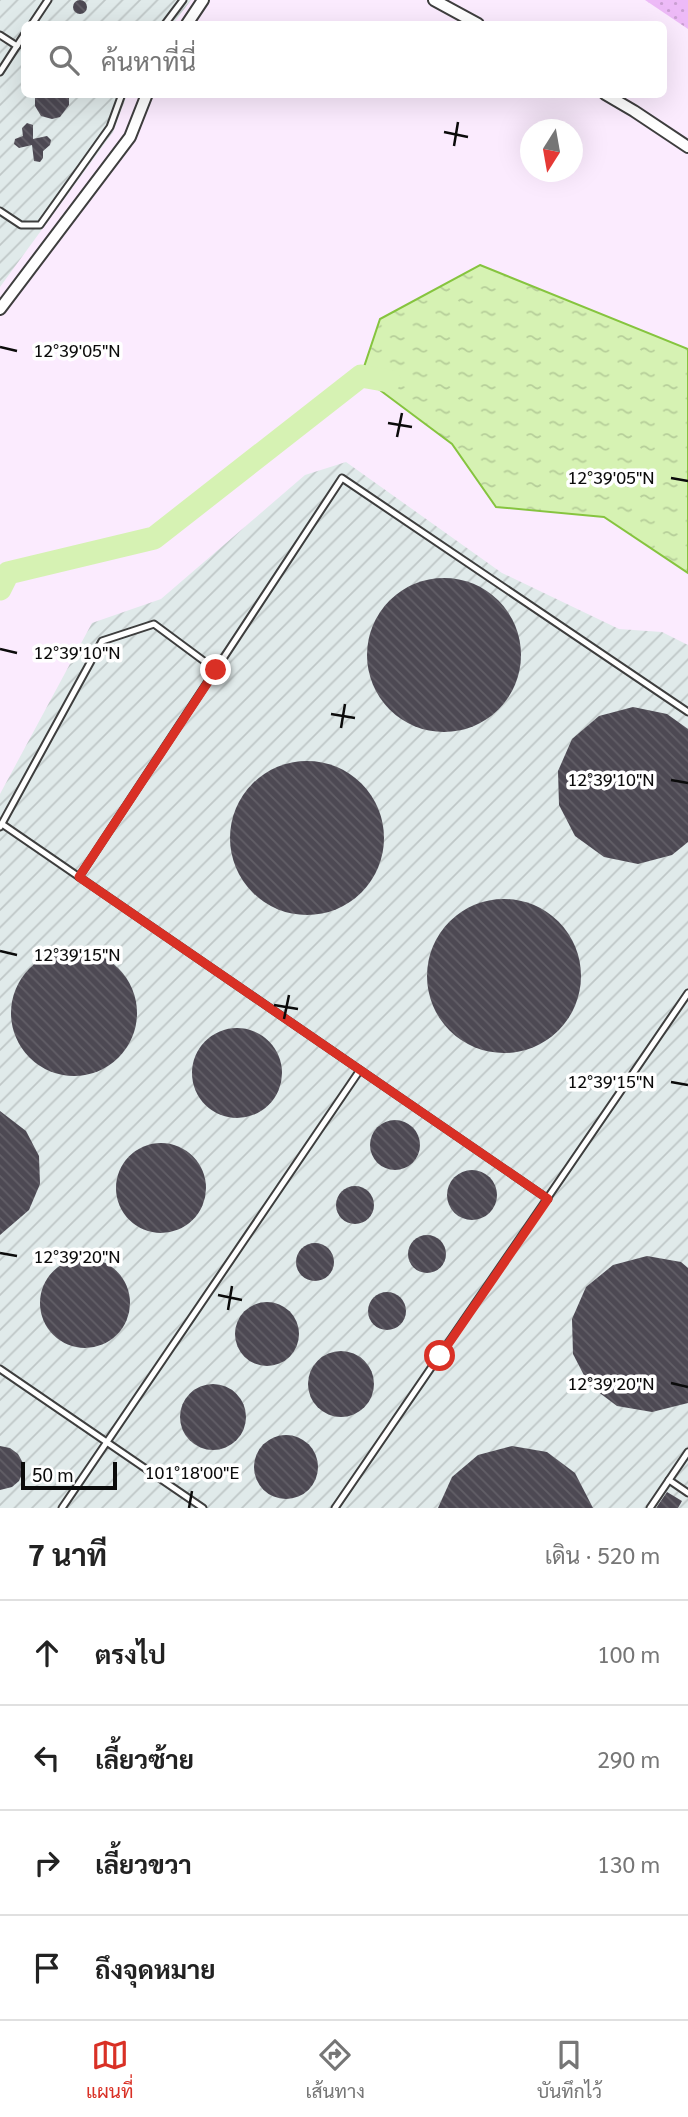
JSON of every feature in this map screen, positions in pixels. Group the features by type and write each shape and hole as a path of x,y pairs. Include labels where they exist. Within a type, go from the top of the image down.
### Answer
{"street":[{"path":"189,21 203,0"},
{"path":"434,0 472,21"},
{"path":"0,309 130,137 145,98"},
{"path":"612,98 688,147"}],"lane":[{"path":"34,21 48,0"},
{"path":"167,21 183,0"},
{"path":"0,35 17,46"},
{"path":"0,72 21,40"},
{"path":"0,211 21,225 40,225 110,127 121,98"},
{"path":"79,877 342,478 688,712"},
{"path":"216,670 153,624 102,641 1,826 548,1199"},
{"path":"335,1508 688,993"},
{"path":"62,1508 360,1070"},
{"path":"0,1369 202,1508"},
{"path":"650,1508 688,1452"},
{"path":"669,1480 688,1493"}],"shaded area":[{"path":"0,0 191,0 175,21 21,21 21,98 126,98 113,132 0,287"},
{"path":"346,462 502,573 619,629 662,632 688,645 688,1508 0,1508 0,794 92,623 161,599 305,475"}],"sand":[{"path":"645,0 688,0 688,29"}],"water":[{"path":"480,265 688,349 688,573 604,517 496,507 452,444 361,376 380,319"}],"building":[{"path":"77,0 83,0 87,7 83,14 77,14 73,10 73,4"},
{"path":"35,98 69,98 69,105 60,117 52,119 41,116 35,106"},
{"path":"27,123 33,125 33,139 47,136 51,140 50,145 43,151 40,162 34,161 32,145 19,148 14,144 15,139 23,136 22,128"},
{"path":"444,578 474,584 499,600 515,625 521,655 515,685 499,710 474,726 444,732 414,726 389,710 373,685 367,655 373,625 389,600 414,584"},
{"path":"633,707 667,714 688,729 688,842 672,855 638,864 604,857 575,836 559,805 558,771 572,739 599,716"},
{"path":"307,761 337,767 362,783 378,808 384,838 378,868 362,893 337,909 307,915 277,909 252,893 236,868 230,838 236,808 252,783 277,767"},
{"path":"504,899 534,905 559,921 575,946 581,976 575,1006 559,1031 534,1047 504,1053 474,1047 449,1031 433,1006 427,976 433,946 449,921 474,905"},
{"path":"74,950 98,955 118,969 132,989 137,1013 132,1037 118,1057 98,1071 74,1076 50,1071 30,1057 16,1037 11,1013 16,989 30,969 50,955"},
{"path":"237,1028 254,1032 269,1041 278,1056 282,1073 278,1090 269,1105 254,1114 237,1118 220,1114 205,1105 196,1090 192,1073 196,1056 205,1041 220,1032"},
{"path":"0,1111 26,1131 39,1156 40,1184 29,1210 0,1235"},
{"path":"395,1120 412,1128 420,1145 412,1162 395,1170 378,1162 370,1145 378,1128"},
{"path":"161,1143 178,1147 193,1156 202,1171 206,1188 202,1205 193,1220 178,1229 161,1233 144,1229 129,1220 120,1205 116,1188 120,1171 129,1156 144,1147"},
{"path":"472,1170 489,1178 497,1195 489,1212 472,1220 455,1212 447,1195 455,1178"},
{"path":"355,1186 368,1192 374,1205 368,1218 355,1224 342,1218 336,1205 342,1192"},
{"path":"427,1235 440,1241 446,1254 440,1267 427,1273 414,1267 408,1254 414,1241"},
{"path":"315,1243 328,1249 334,1262 328,1275 315,1281 302,1275 296,1262 302,1249"},
{"path":"647,1256 681,1262 688,1268 688,1403 652,1412 617,1406 589,1385 573,1354 572,1319 586,1287 613,1265"},
{"path":"85,1258 102,1262 117,1271 126,1286 130,1303 126,1320 117,1335 102,1344 85,1348 68,1344 53,1335 44,1320 40,1303 44,1286 53,1271 68,1262"},
{"path":"387,1292 400,1298 406,1311 400,1324 387,1330 374,1324 368,1311 374,1298"},
{"path":"261,1302 273,1302 290,1311 297,1322 297,1346 290,1357 273,1366 261,1366 249,1361 240,1352 235,1340 235,1328 240,1316 249,1307"},
{"path":"341,1351 364,1361 374,1384 364,1407 341,1417 318,1407 308,1384 318,1361"},
{"path":"213,1384 236,1394 246,1417 236,1440 213,1450 190,1440 180,1417 190,1394"},
{"path":"280,1435 292,1435 309,1444 316,1455 316,1479 309,1490 292,1499 280,1499 268,1494 259,1485 254,1473 254,1461 259,1449 268,1440"},
{"path":"0,1446 10,1448 18,1454 23,1463 23,1472 12,1487 0,1490"},
{"path":"512,1446 547,1452 575,1473 593,1508 438,1508 452,1477 478,1455"},
{"path":"667,1492 682,1501 678,1508 656,1508"}],"waterway":[{"path":"0,589 8,573 154,538 361,376 389,381"}],"route":[{"path":"216,670 79,877 548,1199 440,1356"}]}
